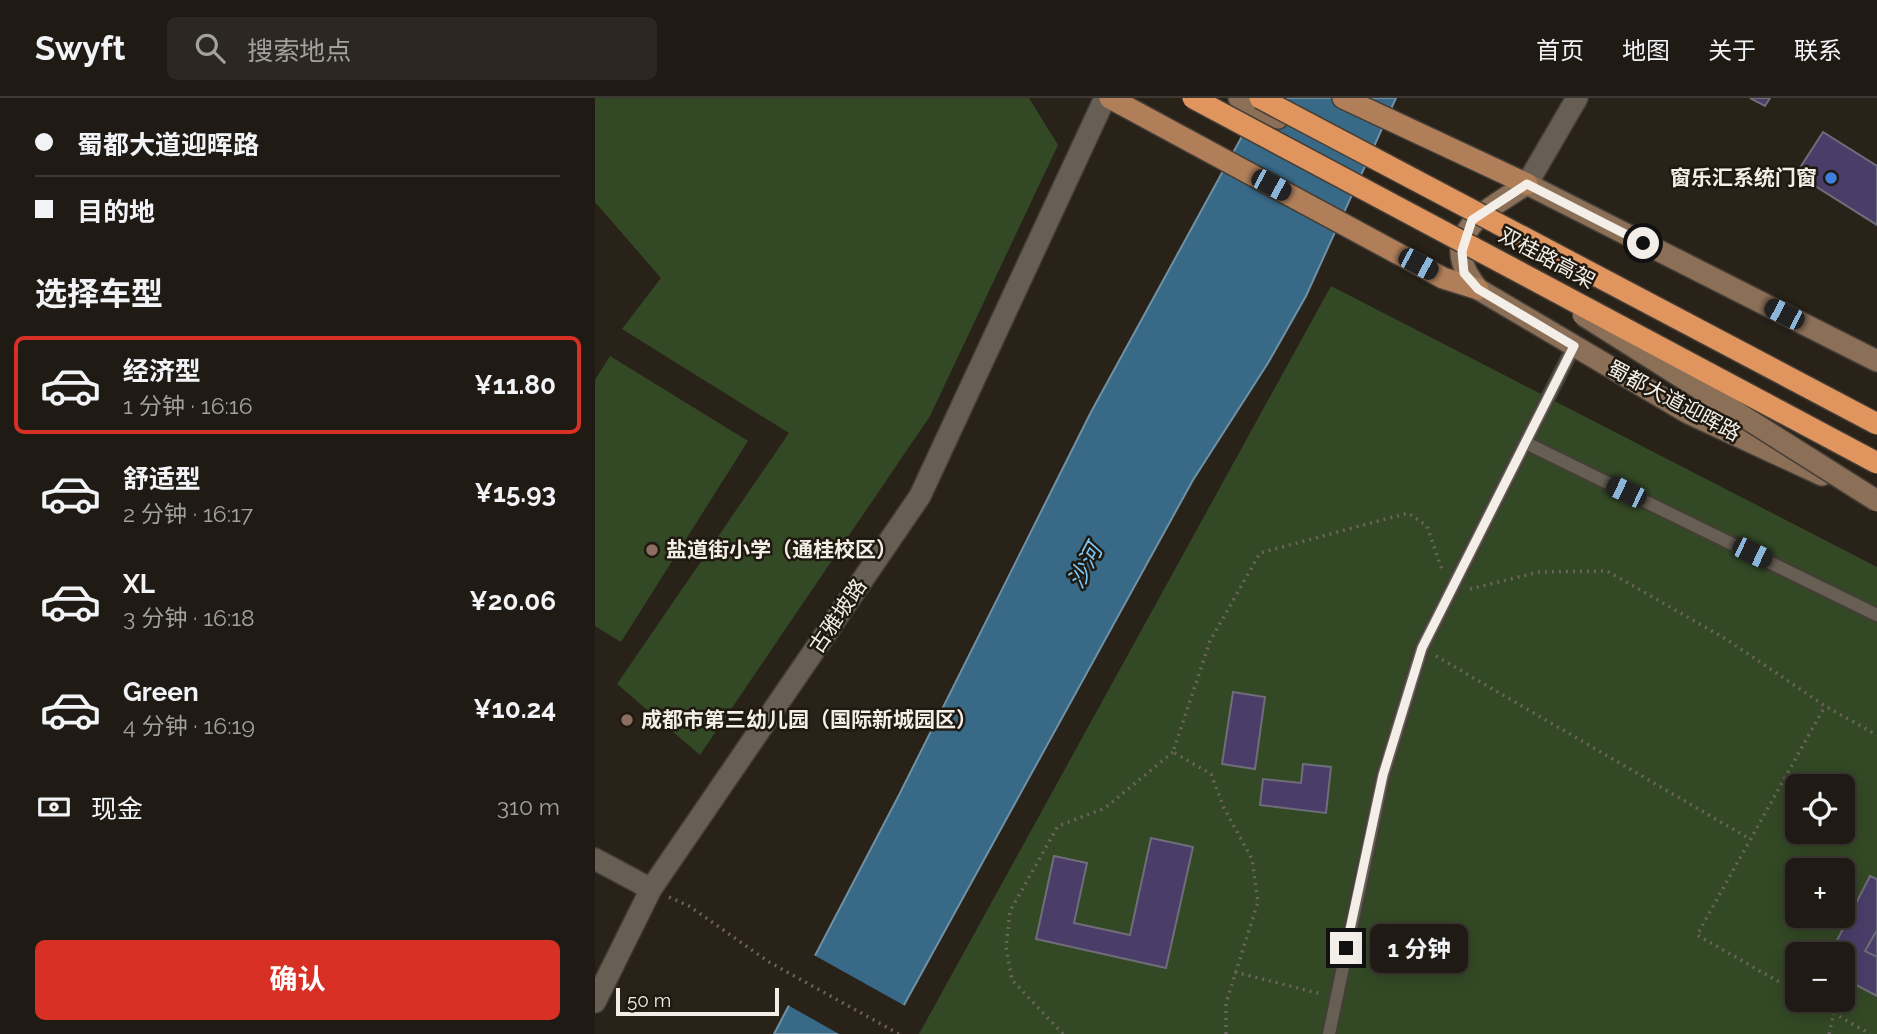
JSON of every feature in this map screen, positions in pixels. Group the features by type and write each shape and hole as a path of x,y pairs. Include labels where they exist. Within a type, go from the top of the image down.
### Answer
{"highway":[{"name":"双桂路高架","path":"1193,98 1877,463"},
{"name":"双桂路高架","path":"1260,98 1877,424"}],"main road":[{"path":"1108,98 1443,278 1478,289"},
{"path":"1343,98 1527,184"}],"street":[{"name":"古雅坡路","path":"595,1002 651,889 920,496 1108,98"},
{"path":"1239,98 1432,197 1480,203 1527,184 1877,361"},
{"path":"1478,289 1464,273 1462,251 1472,220 1527,184 1577,98"},
{"path":"1496,258 1669,372 1877,500"},
{"name":"蜀都大道迎晖路","path":"1478,289 1688,413 1877,500"},
{"path":"595,859 651,889"}],"lane":[{"path":"1329,1034 1383,775 1422,648 1574,346"},
{"path":"1526,443 1877,615"}],"path":[{"path":"1063,1034 1012,979 1006,947 1010,911 1058,826 1105,808 1173,752 1210,641 1260,553 1408,513 1427,526 1450,594 1539,572 1607,571 1726,639 1825,706 1877,735"},
{"path":"1422,648 1750,839"},
{"path":"1785,985 1697,935 1825,706"},
{"path":"1173,752 1211,774 1224,808 1252,859 1258,902 1226,1003 1226,1034"},
{"path":"651,889 689,906 769,962 899,1034"},
{"path":"1235,972 1335,998"},
{"path":"1829,1034 1834,1013 1870,1034"}],"green space":[{"path":"595,98 1029,98 1058,145 930,416 700,755 617,684 789,433 622,329 661,278 595,202"},
{"path":"1331,286 1877,567 1877,1034 919,1034"},
{"path":"610,356 748,441 621,642 595,626 595,380"}],"water":[{"name":"沙河","path":"1263,98 1396,98 1306,296 1268,363 1193,480 888,1034 774,1034 899,795 1091,412"}],"pier":[{"path":"812,954 907,1007 892,1034 839,1034 786,1004"}],"building":[{"path":"1750,98 1770,98 1765,106"},
{"path":"1823,132 1877,166 1877,225 1796,174"},
{"path":"1233,692 1265,697 1255,769 1222,764"},
{"path":"1303,764 1331,767 1326,813 1260,805 1263,779 1301,783"},
{"path":"1151,838 1193,847 1166,968 1036,939 1054,856 1087,863 1074,923 1130,935"},
{"path":"1870,876 1877,879 1877,996 1855,984 1855,942 1836,942 1843,928 1855,928 1855,905"},
{"path":"1877,930 1877,957 1865,951"}],"place":[{"name":"窗乐汇系统门窗","path":"1831,178"},
{"name":"盐道街小学（通桂校区）","path":"652,550"},
{"name":"成都市第三幼儿园（国际新城园区）","path":"627,720"}],"route":[{"path":"1346,948 1383,775 1422,648 1574,346 1478,289 1464,273 1462,251 1466,232 1472,220 1485,209 1527,184 1643,243"}]}
